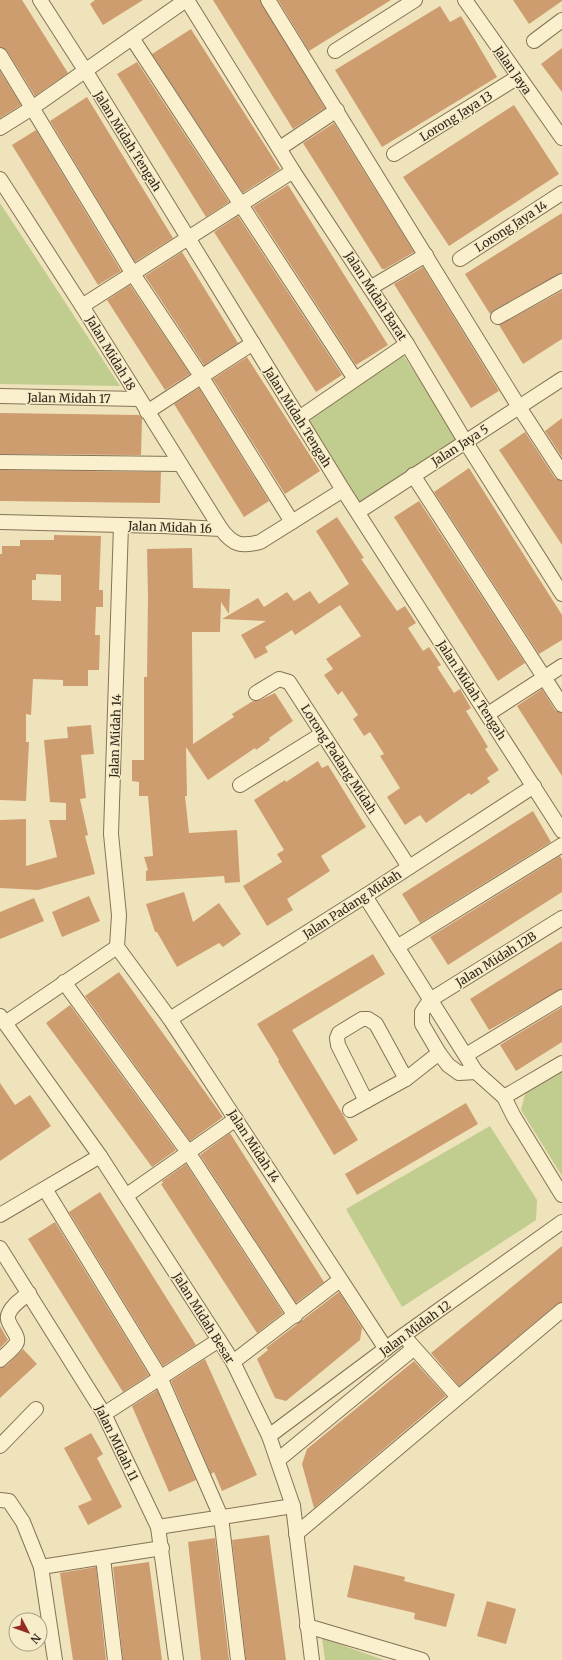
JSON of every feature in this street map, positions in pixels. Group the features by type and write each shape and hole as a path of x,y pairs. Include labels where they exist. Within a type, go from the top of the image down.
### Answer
{"street":[{"name":"Jalan Midah Tengah","path":"40,0 85,70 343,490 562,830"},
{"path":"0,128 32,108 187,0"},
{"name":"Jalan Midah Barat","path":"187,0 293,171 407,344 465,441 562,594"},
{"path":"268,0 562,473"},
{"path":"335,51 415,0"},
{"name":"Jalan Jaya","path":"464,0 562,138"},
{"path":"534,40 562,20"},
{"path":"132,38 242,204 355,379"},
{"path":"0,55 133,274 201,376 292,522"},
{"name":"Lorong Jaya 13","path":"394,154 518,77"},
{"path":"280,148 337,110"},
{"path":"82,306 293,171"},
{"name":"Jalan Midah 18","path":"0,179 82,306 138,399 221,529"},
{"name":"Lorong Jaya 14","path":"460,259 562,193"},
{"path":"370,288 426,255"},
{"path":"498,317 562,281"},
{"path":"147,412 253,343"},
{"path":"299,418 407,344"},
{"name":"Jalan Jaya 5","path":"358,512 562,379"},
{"name":"Jalan Midah 17","path":"0,396 138,399"},
{"path":"0,462 180,464"},
{"path":"413,476 562,705"},
{"name":"Jalan Midah 16","path":"0,522 221,529 229,540 246,546 260,542 343,490"},
{"name":"Jalan Midah 14","path":"121,526 111,834 119,916 117,947 170,1019 386,1349"},
{"path":"488,714 562,666"},
{"name":"Lorong Padang Midah","path":"256,693 279,679 290,682 322,734 409,867"},
{"path":"240,785 322,734"},
{"name":"Jalan Padang Midah","path":"170,1019 365,896 534,786"},
{"path":"397,947 562,845"},
{"path":"365,896 476,1072 504,1097 514,1117 562,1195"},
{"name":"Jalan Midah 12B","path":"430,1000 562,918"},
{"path":"2,1020 117,947"},
{"path":"64,982 188,1152 295,1316"},
{"path":"466,1055 562,997"},
{"path":"430,1000 422,1012 422,1024 440,1053 448,1065 459,1073 476,1072"},
{"path":"366,1101 338,1045 337,1038 339,1033 362,1019 368,1019 376,1024 406,1079"},
{"name":"Jalan Midah Besar","path":"2,1020 100,1156 219,1340 233,1362 269,1436 293,1506 312,1660"},
{"path":"350,1110 406,1079 440,1053"},
{"path":"504,1097 562,1063"},
{"path":"126,1196 236,1118"},
{"path":"0,1216 100,1156"},
{"path":"45,1189 160,1377 221,1517 238,1660"},
{"name":"Jalan Midah 12","path":"269,1436 404,1335 562,1222"},
{"name":"Jalan MIdah 11","path":"0,1248 104,1414 158,1527 176,1660"},
{"path":"233,1362 295,1316 340,1280"},
{"path":"0,1360 16,1344 17,1340 8,1314 12,1308 29,1293"},
{"path":"296,1534 562,1310"},
{"path":"404,1335 413,1349 458,1397"},
{"path":"104,1414 219,1340"},
{"path":"278,1460 413,1349"},
{"path":"0,1446 36,1409"},
{"path":"0,1500 9,1501 23,1522 42,1567 55,1660"},
{"path":"158,1527 293,1506"},
{"path":"42,1567 162,1548"},
{"path":"103,1558 116,1660"},
{"path":"308,1626 422,1660"}],"green space":[{"path":"0,203 120,386 0,384"},
{"path":"403,355 459,439 361,504 305,420"},
{"path":"562,1072 562,1176 521,1110 525,1094"},
{"path":"490,1126 537,1200 536,1220 402,1307 346,1209"},
{"path":"322,1638 384,1660 325,1660"}],"building":[{"path":"0,0 22,0 68,73 35,96 7,51 0,47"},
{"path":"95,0 143,0 103,25 90,4"},
{"path":"213,0 260,0 325,108 293,129"},
{"path":"278,0 391,0 309,51"},
{"path":"513,0 562,0 562,1 529,24"},
{"path":"440,6 450,22 461,16 497,77 382,147 335,70"},
{"path":"191,29 280,169 243,193 152,54"},
{"path":"562,48 562,92 541,64"},
{"path":"137,62 229,202 206,217 117,74"},
{"path":"0,71 21,105 0,118"},
{"path":"87,97 173,238 135,262 50,121"},
{"path":"514,105 559,174 449,246 403,177"},
{"path":"334,123 414,252 385,269 382,269 303,143"},
{"path":"36,130 121,271 98,285 12,145"},
{"path":"288,185 388,345 356,365 253,207"},
{"path":"562,213 562,273 494,310 490,314 465,274"},
{"path":"238,216 342,375 316,392 214,232"},
{"path":"182,252 238,343 204,365 145,276"},
{"path":"423,267 499,391 471,408 394,284"},
{"path":"130,285 190,374 165,390 107,300"},
{"path":"562,291 562,339 523,364 499,325"},
{"path":"247,357 320,471 285,494 213,379"},
{"path":"199,388 269,501 244,517 174,404"},
{"path":"0,413 139,415 142,418 141,455 0,454"},
{"path":"562,418 562,457 545,431"},
{"path":"525,432 555,478 562,481 562,545 499,450"},
{"path":"469,468 562,615 562,640 539,654 434,492"},
{"path":"0,470 161,472 160,503 0,501"},
{"path":"419,501 525,663 498,681 394,517"},
{"path":"337,517 364,558 361,559 397,611 405,606 416,623 408,628 423,651 429,647 441,665 437,667 454,693 460,689 471,708 466,711 488,747 485,749 499,770 487,778 490,782 471,795 469,793 426,823 420,815 405,825 387,797 400,788 380,756 384,754 370,732 364,736 353,719 358,715 342,691 338,695 324,675 333,669 326,659 361,636 340,605 295,635 292,630 265,647 268,652 255,659 241,635 266,621 222,619 258,598 264,607 287,592 294,601 310,591 319,604 349,584 316,531"},
{"path":"54,535 101,536 99,590 103,590 103,607 96,607 95,635 100,635 99,670 88,670 88,686 63,686 63,680 33,679 31,715 26,714 26,742 29,742 26,801 0,800 0,554 2,554 2,546 20,546 20,540 54,540","holes":["36,574 61,575 61,601 32,600 32,580 36,580"]},
{"path":"192,548 193,588 230,589 229,614 221,602 220,632 192,632 193,744 234,717 232,714 253,701 260,700 275,693 293,721 269,738 270,740 256,750 255,748 208,780 186,747 187,796 185,796 189,833 237,830 240,882 225,883 224,876 146,881 146,871 148,870 144,857 153,856 148,796 139,796 139,782 132,781 132,760 144,760 144,677 147,677 147,549"},
{"path":"542,689 555,710 562,713 562,776 517,706"},
{"path":"91,725 94,754 81,755 86,798 80,799 88,835 85,836 95,874 38,890 0,888 0,820 26,819 26,866 57,857 49,820 66,820 66,803 50,802 44,740 68,738 67,727"},
{"path":"318,761 322,768 328,765 366,827 321,856 330,871 287,899 293,910 267,926 243,886 282,862 277,854 284,850 254,800 285,780 286,782"},
{"path":"533,811 551,842 420,923 402,894"},
{"path":"560,856 562,859 562,892 448,965 430,937"},
{"path":"184,892 193,922 219,903 241,934 223,947 219,943 177,967 157,932 155,932 146,904"},
{"path":"89,896 100,921 62,937 52,912"},
{"path":"34,898 44,921 0,939 0,912"},
{"path":"562,941 562,989 489,1030 470,999"},
{"path":"373,954 385,974 292,1030 358,1140 334,1155 257,1024"},
{"path":"119,972 223,1117 190,1141 85,996"},
{"path":"70,1005 176,1150 152,1167 46,1023"},
{"path":"562,1007 562,1042 516,1071 500,1045"},
{"path":"0,1083 15,1105 30,1095 51,1126 0,1161"},
{"path":"466,1103 478,1124 357,1195 345,1174"},
{"path":"230,1133 324,1282 296,1303 200,1155"},
{"path":"186,1164 283,1313 257,1333 161,1184 163,1183 162,1181"},
{"path":"100,1192 196,1345 163,1366 69,1212"},
{"path":"55,1222 149,1375 123,1392 28,1239"},
{"path":"562,1246 562,1302 557,1304 459,1386 431,1353"},
{"path":"339,1292 362,1328 360,1340 286,1401 275,1398 257,1359 268,1350 266,1348"},
{"path":"0,1326 8,1340 0,1348"},
{"path":"23,1349 37,1364 0,1398 0,1368 6,1366"},
{"path":"205,1359 257,1475 222,1491 214,1472 211,1474 171,1381"},
{"path":"414,1361 446,1396 314,1508 302,1464 307,1449"},
{"path":"157,1390 196,1480 169,1492 132,1406"},
{"path":"91,1433 103,1454 97,1458 122,1507 88,1525 78,1506 92,1500 64,1448"},
{"path":"269,1535 286,1660 246,1660 232,1540"},
{"path":"215,1538 229,1660 201,1660 188,1542"},
{"path":"149,1562 162,1660 123,1660 113,1567"},
{"path":"354,1565 405,1577 404,1581 455,1594 446,1627 414,1619 415,1613 347,1597"},
{"path":"96,1567 106,1660 73,1660 60,1573"},
{"path":"487,1601 516,1609 506,1644 477,1636"}]}
